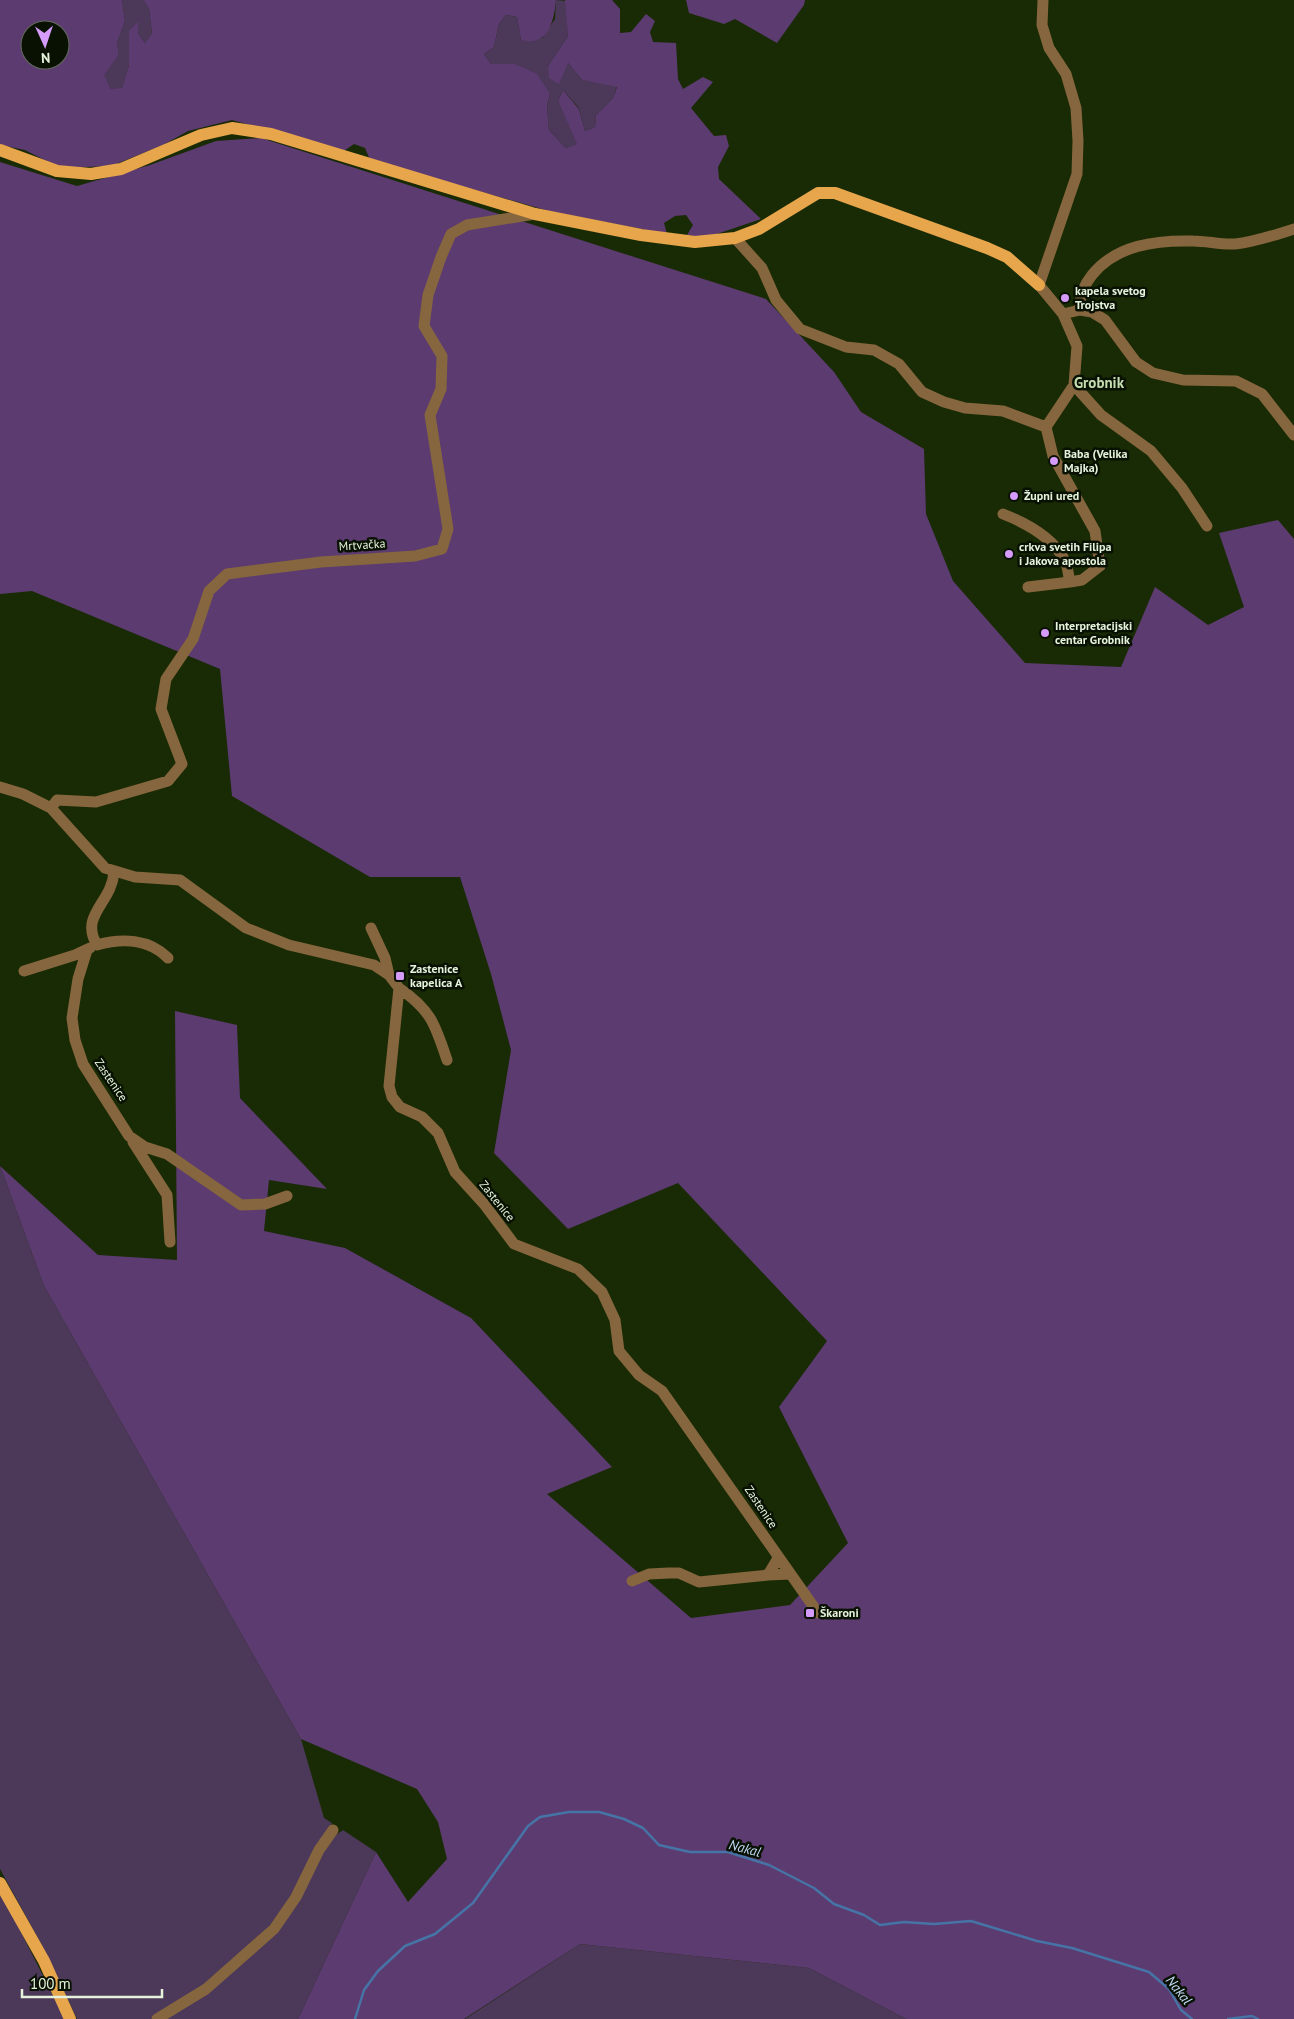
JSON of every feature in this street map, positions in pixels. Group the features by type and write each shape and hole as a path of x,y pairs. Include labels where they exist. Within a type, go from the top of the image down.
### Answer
{"main road":[{"path":"0,150 18,155 57,171 91,174 121,169 201,135 232,128 271,134 534,214 641,235 695,242 736,238 758,229 818,193 835,193 1008,257 1040,285"},
{"path":"0,1883 44,1961 70,2019"}],"street":[{"path":"1028,587 1082,580 1100,566 1094,532 1053,456 1046,427 1074,385 1077,346 1063,314 1040,285 1076,174 1078,140 1076,108 1066,74 1049,48 1042,25 1042,0"},
{"name":"Mrtvačka","path":"50,808 57,800 96,802 168,781 182,764 161,709 166,678 193,639 209,591 227,574 321,562 415,556 442,549 448,529 430,416 441,388 442,356 424,326 428,295 451,234 468,224 534,214"},
{"path":"1080,310 1079,299 1088,280 1101,264 1126,249 1144,244 1192,241 1233,244 1294,229"},
{"path":"736,238 762,268 776,300 800,329 846,348 874,350 899,364 922,392 944,402 965,408 1003,411 1046,427"},
{"path":"1063,314 1080,310 1092,312 1105,320 1136,362 1153,373 1184,380 1236,380 1262,394 1294,436"},
{"path":"1074,385 1101,415 1151,451 1182,488 1207,526"},
{"path":"1004,514 1020,521 1058,549 1065,560 1070,582"},
{"path":"0,787 23,794 50,808 85,845 95,860 114,872 135,877 180,880 246,928 289,944 374,965 389,976 399,988 418,1002 427,1012 447,1060"},
{"path":"92,947 89,928 92,916 113,884 114,872"},
{"path":"371,928 385,958 389,976"},
{"path":"24,971 111,941 151,945 168,958"},
{"name":"Zastenice","path":"92,947 78,979 72,1018 75,1040 83,1064 129,1136 145,1146 167,1154 240,1205 265,1204 287,1196"},
{"name":"Zastenice","path":"399,988 388,1086 392,1097 400,1107 422,1117 438,1133 455,1172 484,1204 514,1244 578,1269 602,1292 616,1320 619,1351 627,1363 639,1375 662,1391 818,1613"},
{"path":"129,1136 167,1195 170,1242"},
{"path":"768,1576 778,1558"},
{"path":"632,1581 649,1574 669,1573 680,1573 699,1582 790,1574"},
{"path":"157,2019 206,1989 274,1929 296,1897 319,1850 333,1830"}],"shaded area":[{"path":"0,0 122,0 125,21 117,43 119,55 104,75 111,89 122,88 129,65 129,30 138,22 138,33 145,43 152,33 149,9 143,0 556,0 548,31 538,40 521,40 517,17 506,15 499,24 494,47 484,54 491,64 515,64 537,74 550,94 547,105 549,130 566,148 577,144 558,101 563,90 579,109 585,131 595,127 596,115 613,98 617,87 582,80 568,63 559,84 549,78 548,66 568,36 565,0 612,0 620,9 620,33 631,32 646,14 655,21 650,32 653,42 676,43 678,79 683,89 703,77 713,82 691,108 714,136 726,135 729,146 718,167 719,179 761,219 705,238 687,235 693,225 686,215 675,216 664,223 667,234 549,211 370,160 365,148 354,144 344,151 232,120 188,131 163,145 111,166 60,168 25,150 0,145"},
{"path":"122,0 143,0 149,9 152,33 145,43 138,33 138,23 129,30 129,65 122,89 111,89 103,75 119,55 117,43 125,21"},
{"path":"556,0 567,1 568,36 548,66 568,63 582,80 617,86 613,98 596,115 595,127 585,131 579,108 563,90 558,101 578,144 566,148 549,130 547,105 550,94 515,64 491,64 484,54 494,47 499,24 506,15 517,17 521,40 542,38 555,19"},
{"path":"686,0 805,0 804,5 777,43 735,19 724,24 689,13"},
{"path":"261,138 766,299 834,372 861,412 924,449 926,514 953,581 1025,663 1121,667 1155,587 1208,625 1244,607 1219,533 1278,520 1294,539 1294,2019 906,2019 809,1968 580,1944 464,2019 298,2019 376,1852 408,1902 447,1859 438,1822 417,1789 301,1739 44,1286 0,1166 98,1255 177,1260 175,1011 237,1025 240,1098 327,1189 269,1180 264,1231 345,1248 471,1318 612,1467 547,1494 691,1618 790,1605 848,1543 779,1407 827,1341 678,1183 568,1229 494,1153 511,1050 491,974 460,877 370,877 232,796 220,669 32,591 0,594 0,162 77,186 150,165 216,141"},
{"path":"0,1166 44,1286 301,1739 324,1818 332,1823 299,1884 270,1926 206,1983 151,2019 77,2019 47,1955 0,1869"},
{"path":"343,1830 376,1852 298,2019 162,2019 278,1927 333,1837"},
{"path":"0,1891 65,2019 0,2019"},
{"path":"580,1944 809,1968 906,2019 465,2019"}],"waterway":[{"name":"Nakal","path":"355,2019 364,1990 378,1971 405,1946 435,1934 473,1903 528,1826 540,1817 569,1812 599,1812 624,1819 643,1828 659,1845 690,1852 728,1852 769,1865 814,1888 834,1904 864,1915 880,1925 904,1922 934,1924 971,1921 1037,1941 1072,1948 1149,1972 1169,1989 1181,2010 1192,2019"},
{"name":"Nakal","path":"1228,2019 1252,2016 1258,2019"}],"place":[{"name":"kapela svetog Trojstva","path":"1065,298"},
{"name":"Baba (Velika Majka)","path":"1054,461"},
{"name":"Župni ured","path":"1014,496"},
{"name":"crkva svetih Filipa i Jakova apostola","path":"1009,554"},
{"name":"Interpretacijski centar Grobnik","path":"1045,633"},
{"name":"Zastenice kapelica A","path":"400,976"},
{"name":"Škaroni","path":"810,1613"}],"district":[{"name":"Grobnik","path":"1099,383"}]}
